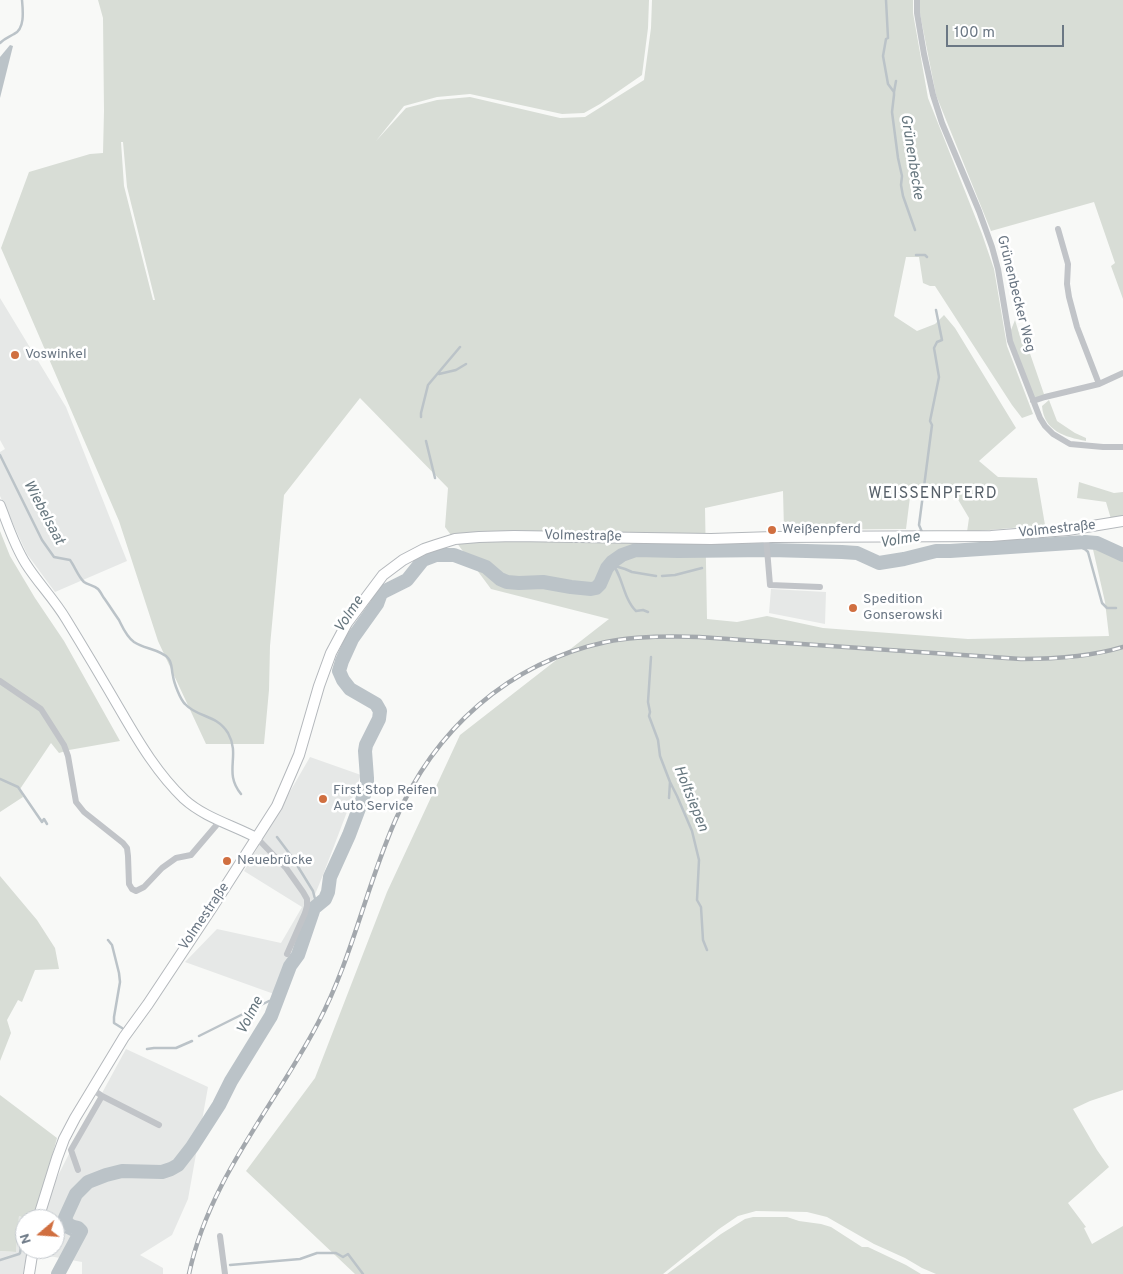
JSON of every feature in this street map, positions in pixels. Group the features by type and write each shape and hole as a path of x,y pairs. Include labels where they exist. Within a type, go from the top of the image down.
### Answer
{"main road":[{"path":"0,505 16,546 26,564 64,616 138,741 152,761 185,799 210,817 257,838"},
{"name":"Volmestraße","path":"41,1209 64,1139 92,1089 124,1037 148,1004 277,806 299,755 319,686 332,653 347,623 383,575 403,560 424,549 455,539 514,536 766,541 991,536 1068,530 1123,521"},
{"path":"29,1274 31,1259"}],"street":[{"name":"Grünenbecker Weg","path":"917,0 922,46 933,95 942,123 992,247 998,269 1010,341 1040,418 1053,434 1070,444 1123,447"},
{"path":"1058,229 1068,264 1069,297 1077,327 1099,384"},
{"path":"1033,401 1045,396 1099,384 1123,373"},
{"path":"766,541 770,585 820,587"},
{"path":"0,681 41,709 64,745 68,756 76,802 84,812 123,843 128,856 129,884 132,889 136,891 144,887 162,868 176,858 191,855 220,821"},
{"path":"257,838 286,868 307,899 305,913 287,954"},
{"path":"92,1089 159,1125"},
{"path":"78,1170 71,1150 102,1096"},
{"path":"220,1236 226,1274"}],"shaded area":[{"path":"98,0 649,0 648,28 642,75 584,113 562,114 470,94 437,97 404,106 376,141 406,108 437,100 470,97 560,118 585,117 644,80 651,28 652,0 913,0 913,13 928,98 994,269 1007,346 1033,414 1022,418 935,286 923,283 919,257 906,257 894,316 917,331 935,324 944,315 955,328 1016,428 979,461 998,477 1037,478 1045,525 967,532 969,518 950,486 911,489 906,529 784,530 783,491 705,508 707,619 737,622 767,616 823,628 968,639 1109,636 1105,602 1092,545 1107,545 1123,550 1123,1090 1073,1109 1109,1167 1068,1203 1086,1227 1084,1228 1092,1244 1123,1226 1123,1274 936,1274 874,1244 827,1217 807,1212 756,1211 738,1216 663,1274 355,1274 246,1171 315,1078 387,892 460,735 609,619 491,589 445,527 448,488 360,398 284,495 270,646 269,690 264,744 206,744 158,641 119,521 1,248 29,172 90,154 103,153 103,18","holes":["121,142 123,142 127,187 155,300 153,300 124,186"]},
{"path":"920,0 1123,0 1123,299 1111,266 1115,263 1094,202 991,231 936,95 920,14"},
{"path":"10,45 13,46 0,98 0,57"},
{"path":"0,298 66,407 127,561 55,592 27,554 0,496 0,452 5,449 0,440"},
{"path":"1015,320 1021,340 1025,339 1045,397 1035,400 1009,335"},
{"path":"1049,400 1057,421 1086,438 1086,441 1063,435 1051,427 1044,415 1042,406"},
{"path":"1079,482 1114,493 1123,492 1123,516 1111,519 1106,502 1077,498"},
{"path":"0,531 10,556 64,641 120,741 59,753 51,743 20,789 23,797 0,812"},
{"path":"771,589 826,592 825,624 769,613"},
{"path":"310,757 361,775 323,875 274,994 185,962 217,929 281,943 302,907 244,871"},
{"path":"0,876 37,920 55,948 59,969 35,970 22,1002 18,1000 7,1020 11,1033 0,1061"},
{"path":"126,1049 208,1087 188,1199 172,1235 140,1255 163,1268 163,1274 82,1274 82,1262 65,1259 65,1209 41,1209"},
{"path":"0,1095 57,1138 38,1209 15,1209 15,1252 0,1251"},
{"path":"753,1217 787,1217 831,1227 862,1247 868,1247 921,1274 667,1274 721,1234 745,1219"},
{"path":"0,1251 15,1252 15,1259 26,1259 23,1274 0,1274"}],"waterway":[{"name":"Wiebelsaat","path":"0,43 18,32 22,24 22,0"},
{"name":"Grünenbecke","path":"886,0 888,38 886,39 883,56 888,84 894,92 892,112 902,176 903,196 915,230"},
{"path":"894,92 896,81"},
{"name":"Grünenbecke","path":"916,255 925,255 927,257"},
{"name":"Grünenbecke","path":"922,532 919,525 932,425 930,421 939,377 934,348 937,342 942,340 936,310"},
{"path":"421,417 428,385 460,347"},
{"path":"439,374 456,370 466,364"},
{"path":"426,441 435,478"},
{"name":"Wiebelsaat","path":"0,455 42,540 54,557 70,560 84,582 98,589 131,640 165,655 170,660 176,687 185,704 196,712 218,722 228,733 233,749 233,778 241,794"},
{"name":"Volme","path":"58,1274 81,1231 70,1225 65,1218 76,1194 88,1182 106,1175 122,1171 162,1172 178,1165 219,1105 231,1081 271,1016 290,966 298,955 314,908 325,899 328,892 330,877 349,835 367,787 366,745 379,719 380,711 376,704 350,689 343,680 339,671 342,661 352,639 377,604 381,593 407,580 423,560 436,555 454,555 486,567 500,579 507,582 543,582 591,589 596,588 600,584 607,568 612,562 622,555 636,550 842,552 857,553 879,563 936,551 1085,542 1097,543 1123,555"},
{"path":"1073,543 1088,552 1102,603 1107,608 1116,608"},
{"name":"Grünenbecke","path":"918,552 919,556"},
{"name":"Holtsiepen","path":"611,563 618,573 632,606 636,611 643,610 648,612"},
{"path":"615,566 632,572 656,576"},
{"path":"662,576 675,575 702,568"},
{"name":"Holtsiepen","path":"651,657 649,716 658,740 660,756 692,831 699,860 697,900 701,907 703,940 707,950"},
{"path":"0,779 18,787 42,822 44,819 47,824"},
{"path":"669,798 670,782"},
{"name":"Wiebelsaat","path":"277,837 313,891 315,899 314,908"},
{"path":"108,940 112,945 120,982 114,1023 122,1028"},
{"path":"199,1036 269,1001 277,1001"},
{"path":"147,1049 176,1048 192,1041"},
{"path":"65,1232 78,1238"},
{"path":"230,1265 300,1259 317,1253 336,1253 343,1257 348,1254 363,1274"},
{"path":"0,1260 15,1255"}],"railway":[{"path":"189,1274 198,1239 227,1175 244,1144 301,1054 330,999 350,948 385,846 411,788 453,730 478,705 506,684 537,666 570,652 606,642 641,638 699,637 1021,659 1073,657 1123,647"}],"place":[{"name":"Voswinkel","path":"15,355"},
{"name":"Weißenpferd","path":"772,530"},
{"name":"Spedition Gonserowski","path":"853,608"},
{"name":"First Stop Reifen Auto Service","path":"323,799"},
{"name":"Neuebrücke","path":"227,861"}],"district":[{"name":"WEISSENPFERD","path":"933,495"}]}
